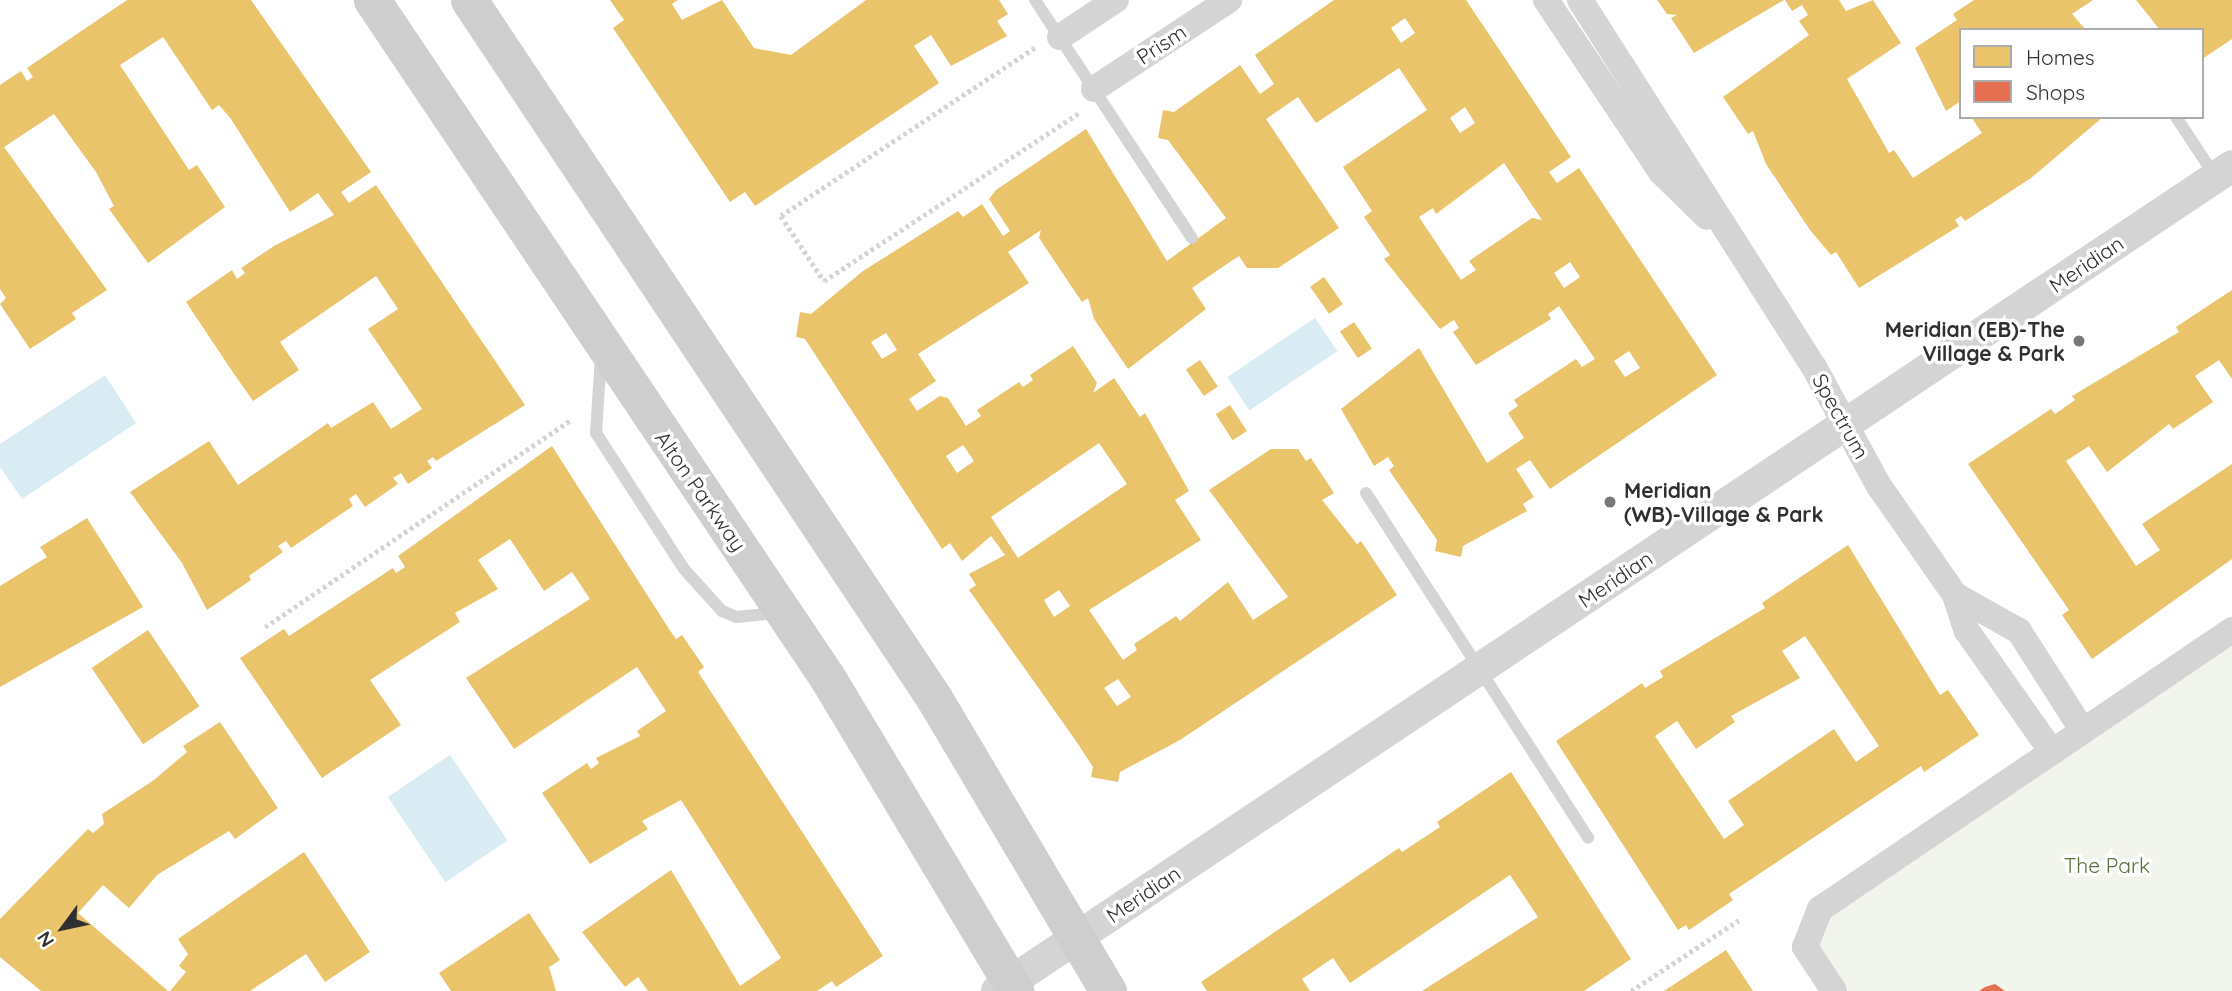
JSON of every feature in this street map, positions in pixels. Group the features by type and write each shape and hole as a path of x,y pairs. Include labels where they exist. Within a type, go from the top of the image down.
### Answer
{"main road":[{"name":"Alton Parkway","path":"372,0 785,612 895,784 1008,988"},
{"path":"468,0 934,698 1108,991"}],"street":[{"path":"1059,36 1116,0"},
{"name":"Prism","path":"1097,94 1229,0"},
{"name":"Spectrum","path":"1546,0 1661,172 1726,236"},
{"name":"Spectrum","path":"1580,0 1684,157 1726,236 1846,424 1879,486 1955,595 1967,631 2052,752"},
{"name":"Meridian","path":"1008,988 1078,937 1846,424 2225,177"},
{"name":"Spectrum","path":"1955,595 2018,631 2083,731"},
{"path":"1834,991 1805,947 1820,909 2232,630"}],"lane":[{"path":"1035,0 1192,238"},
{"path":"2178,119 2225,177"},
{"path":"603,343 596,433 684,569 722,611 736,617 785,612"},
{"path":"1366,493 1483,667 1588,838"}],"path":[{"path":"1059,36 781,216 824,281 1097,94"},
{"path":"265,626 571,420"},
{"path":"1631,991 1739,920"}],"green space":[{"name":"The Park","path":"2232,630 2232,991 1834,991 1805,947 1820,909"}],"shaded area":[{"path":"1315,318 1337,351 1249,410 1227,377"},
{"path":"105,375 136,423 22,499 0,467 0,444"},
{"path":"450,755 508,840 445,882 388,797"}],"building: Homes":[{"path":"127,0 251,0 371,172 341,192 349,203 376,185 525,405 436,461 433,457 427,461 432,468 408,484 401,473 393,478 398,484 365,507 356,494 349,499 353,506 291,548 286,541 278,546 283,552 249,576 251,580 207,610 182,563 130,492 209,441 238,485 328,423 331,428 373,402 391,429 422,409 368,329 398,309 376,276 280,342 299,370 253,401 232,371 186,302 232,270 237,279 245,273 241,268 274,246 334,215 318,193 290,212 231,119 219,105 212,110 163,37 120,65 189,170 197,165 225,207 148,263 109,209 114,206 96,172 54,114 4,147 107,290 72,313 76,319 30,349 0,304 6,298 0,289 0,85 21,71 27,81 33,77 27,68"},
{"path":"610,0 678,0 672,4 682,20 722,0 754,48 791,55 866,0 999,0 1008,14 997,21 1007,36 951,66 931,35 914,46 939,83 755,206 745,192 730,202 613,28 624,20"},
{"path":"1334,0 1466,0 1571,157 1549,172 1557,183 1579,168 1717,375 1550,489 1530,460 1516,469 1534,497 1523,504 1527,511 1463,546 1461,557 1435,551 1437,540 1389,470 1394,466 1388,457 1374,466 1341,409 1419,348 1487,463 1524,438 1508,413 1518,406 1514,400 1576,359 1582,367 1595,359 1559,306 1548,314 1551,319 1476,365 1453,332 1459,328 1454,320 1440,329 1384,259 1390,255 1364,217 1372,211 1343,167 1427,110 1399,68 1316,123 1298,97 1266,119 1339,228 1278,268 1247,268 1239,256 1215,272 1192,288 1206,309 1128,369 1094,319 1088,298 1082,302 1039,238 1041,230 1008,252 1029,283 918,354 936,381 909,399 917,411 940,396 948,398 966,426 981,416 977,410 1019,382 1023,387 1033,380 1030,375 1073,346 1097,383 1093,393 1114,378 1140,417 1145,413 1189,491 1175,500 1201,540 1089,610 1123,660 1137,650 1134,644 1176,616 1180,621 1228,582 1253,620 1288,597 1209,490 1271,449 1298,449 1306,461 1311,458 1334,493 1322,500 1357,544 1361,541 1397,595 1180,740 1120,772 1118,782 1091,777 1093,767 969,590 976,585 969,574 1005,555 991,536 962,561 950,543 942,549 805,339 796,337 800,312 811,314 863,271 958,211 963,217 982,204 1003,236 1010,231 989,199 996,190 1086,129 1167,261 1226,218 1168,140 1158,138 1163,110 1174,112 1240,65 1260,94 1274,84 1255,55","holes":["1405,18 1415,33 1401,43 1391,28","1465,107 1475,123 1460,133 1450,118","1504,163 1542,220 1532,218 1469,261 1476,270 1461,280 1419,217 1433,208 1436,214","1570,262 1580,277 1564,288 1554,273","886,333 897,350 882,359 871,342","1629,351 1640,368 1625,377 1614,361","1099,443 1127,484 1018,558 991,517","963,445 974,461 957,473 946,456","1059,590 1070,606 1054,617 1044,600","1118,679 1131,697 1117,706 1104,688"]},
{"path":"1657,0 1784,0 1694,53 1671,18 1677,15 1667,14"},
{"path":"1785,0 1839,0 1846,11 1873,0 1901,43 1847,79 1889,153 1894,150 1913,178 1982,133 1972,119 2101,119 2031,178 1965,221 1961,216 1955,220 1959,226 1859,288 1836,252 1831,255 1810,230 1766,164 1753,131 1748,134 1723,97 1809,35 1799,21 1808,15 1802,5 1792,11"},
{"path":"1974,0 2093,0 2072,14 2084,28 1959,28 1959,102 1946,111 1915,48 1957,20 1953,14"},
{"path":"2136,0 2232,0 2232,39 2204,58 2204,28 2158,28"},
{"path":"1324,277 1343,304 1329,314 1310,287"},
{"path":"2232,290 2232,379 2219,360 2195,376 2213,402 2173,429 2169,424 2107,472 2089,446 2066,461 2136,566 2160,550 2142,524 2232,464 2232,559 2092,659 2062,615 2069,610 1968,464 2051,409 2055,414 2075,400 2072,396 2179,332 2176,327"},
{"path":"1354,322 1372,349 1358,358 1340,332"},
{"path":"1200,360 1218,387 1204,396 1186,370"},
{"path":"1230,405 1247,431 1233,440 1216,414"},
{"path":"552,446 669,629 676,639 682,635 704,667 698,672 883,956 836,987 832,981 817,991 648,991 638,977 625,987 582,932 671,870 740,986 781,958 681,800 642,821 648,829 590,864 542,793 587,763 591,769 599,763 596,758 640,736 637,731 666,711 637,667 514,749 466,678 590,599 572,572 544,591 510,539 478,560 498,589 455,613 460,622 370,680 401,725 322,778 240,658 284,629 289,636 393,568 396,573 405,567 398,556"},
{"path":"87,518 143,607 0,687 0,586 47,557 40,547"},
{"path":"1848,545 1940,695 1948,690 1979,735 1924,772 1921,766 1729,894 1733,900 1689,930 1686,925 1678,930 1556,741 1642,683 1645,688 1663,677 1660,671 1765,608 1762,603","holes":["1805,636 1879,746 1856,762 1834,729 1728,801 1744,825 1724,839 1655,736 1677,721 1696,749 1735,722 1731,716 1800,678 1782,651"]},
{"path":"148,630 199,706 143,744 92,668"},
{"path":"220,722 278,808 235,839 229,831 157,875 129,908 103,885 78,913 168,991 41,991 0,957 0,919 88,829 93,833 104,824 102,814 154,780 187,752 183,746"},
{"path":"1511,772 1631,959 1584,991 1422,991 1538,917 1510,875 1350,983 1333,958 1302,979 1310,991 1207,991 1201,982 1399,848 1402,852 1440,827 1437,822"},
{"path":"304,852 370,952 325,982 306,954 250,991 170,991 186,972 179,966 188,954 178,939"},
{"path":"529,913 560,960 549,967 556,991 451,991 439,973"},
{"path":"1726,950 1753,991 1664,991"}],"building: Shops":[{"path":"1995,984 2005,991 1979,991 1985,987"}],"place":[{"name":"Meridian (EB)-The Village & Park","path":"2079,341"},
{"name":"Meridian (WB)-Village & Park","path":"1610,502"}]}
